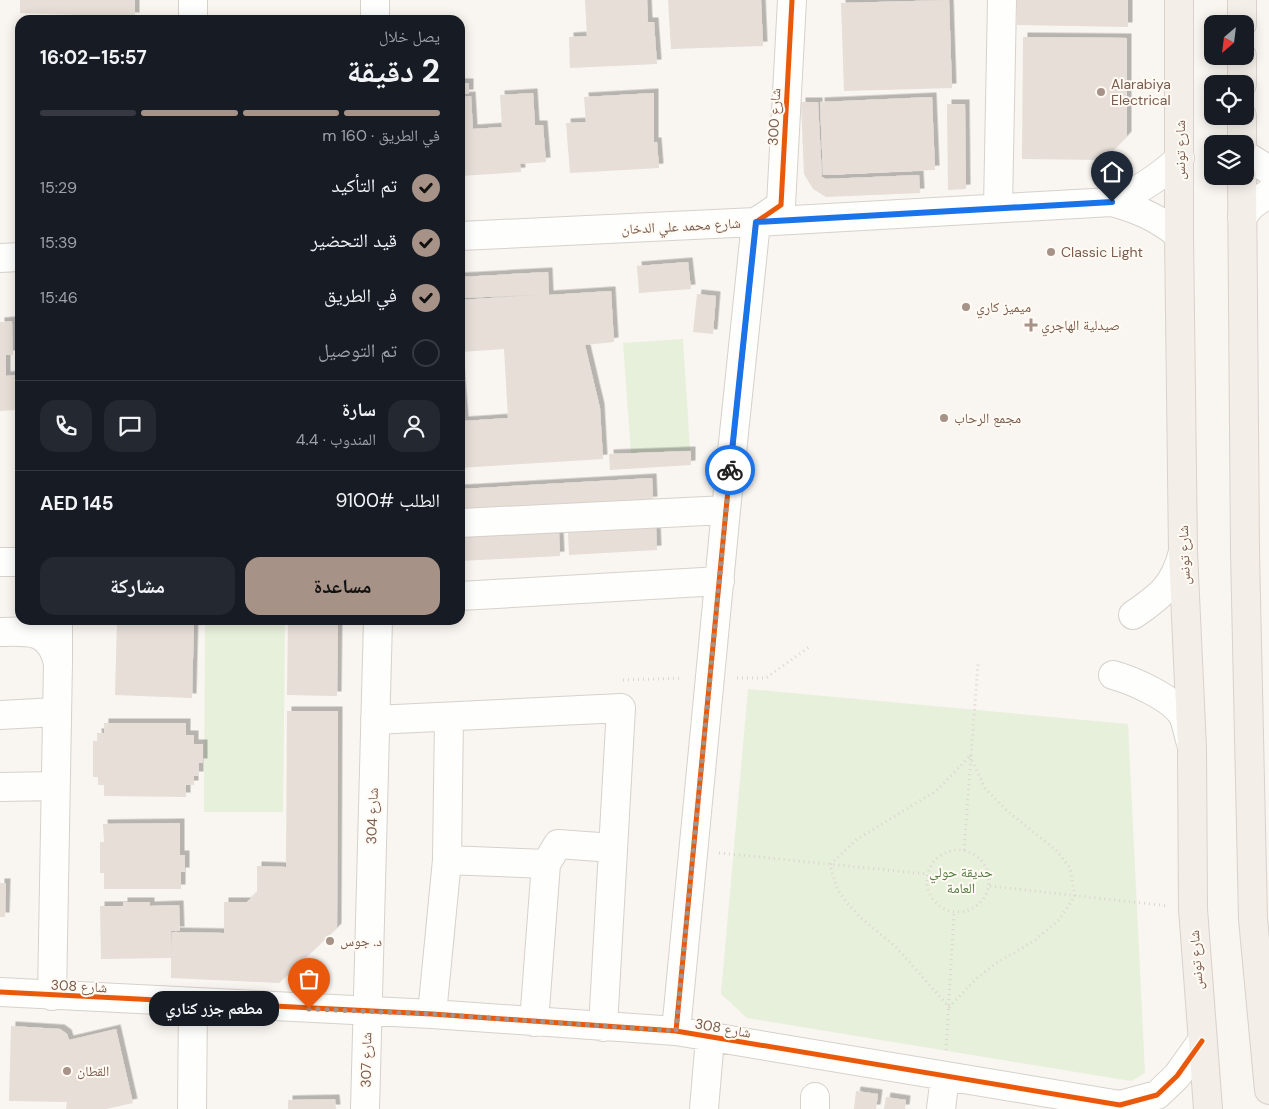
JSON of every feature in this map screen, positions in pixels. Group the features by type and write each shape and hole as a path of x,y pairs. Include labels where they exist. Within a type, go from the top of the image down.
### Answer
{"main road":[{"name":"شارع تونس","path":"1179,0 1179,235 1183,552 1192,748 1193,908 1208,1109"},
{"path":"1242,0 1242,15"},
{"path":"1242,185 1245,562 1269,1086"}],"street":[{"path":"193,0 193,15"},
{"path":"375,0 375,15"},
{"name":"شارع 300","path":"756,222 781,205 792,0"},
{"path":"998,208 1002,0"},
{"name":"شارع محمد علي الدخان","path":"1112,202 1160,177 1180,158"},
{"path":"1254,161 1269,170"},
{"path":"1242,218 1252,205 1269,193"},
{"name":"شارع محمد علي الدخان","path":"465,236 1112,202 1136,208 1152,216 1179,235"},
{"path":"676,1031 726,510 756,222"},
{"path":"0,258 15,257"},
{"path":"465,523 726,510"},
{"path":"1133,615 1166,591 1177,574 1183,552"},
{"path":"0,562 15,562"},
{"path":"465,595 720,581"},
{"path":"52,996 58,625"},
{"name":"شارع 304","path":"367,1012 378,625"},
{"path":"0,632 26,631 38,633 48,641 55,651 58,663"},
{"path":"1113,675 1136,682 1160,696 1183,716 1192,748"},
{"path":"375,720 621,708 603,1027"},
{"path":"0,715 56,712"},
{"path":"432,1014 447,860 449,717"},
{"path":"0,788 55,786"},
{"path":"534,1022 546,864 558,844 613,848"},
{"path":"447,860 546,864"},
{"name":"شارع 308","path":"0,992 193,1004 432,1014 676,1031 945,1076 1057,1102 1104,1105 1157,1095 1177,1076 1202,1041"},
{"path":"192,1109 193,1004"},
{"name":"شارع 307","path":"365,1109 367,1012"},
{"path":"704,1109 710,1038"},
{"path":"941,1109 945,1076"}],"path":[{"path":"621,708 623,679 766,678 809,647"},
{"path":"964,850 978,664"},
{"path":"830,865 856,840 936,791 970,756"},
{"path":"949,1007 977,978 995,964 1034,941 1059,920 1075,896 1070,868 1057,851 1005,809 985,788 970,756"},
{"path":"964,850 975,854 984,863 989,874 990,886 986,898 977,907 966,912 954,913 944,910 930,895 926,885 927,874 930,865 945,852 964,850"},
{"path":"694,851 927,874"},
{"path":"830,865 838,889 847,903 860,917 897,948 949,1007"},
{"path":"990,886 1193,908"},
{"path":"945,1076 954,913"}],"green space":[{"path":"683,339 690,450 631,453 623,343"},
{"path":"205,625 285,625 283,812 204,812"},
{"name":"حديقة حولي العامة","path":"748,689 1128,724 1145,1073 1131,1081 747,1018 721,994"}],"building":[{"path":"20,0 135,0 135,15 20,13"},
{"path":"585,0 647,0 648,22 654,22 657,64 570,68 569,37 587,36"},
{"path":"668,0 761,0 763,46 671,49"},
{"path":"949,0 952,88 844,91 841,3"},
{"path":"1017,0 1128,0 1128,27 1017,25"},
{"path":"1023,37 1127,38 1127,136 1104,160 1022,159"},
{"path":"465,83 469,83 469,94 465,94"},
{"path":"533,93 535,125 543,125 546,162 520,164 521,172 465,176 465,97 471,96 473,129 502,127 500,95"},
{"path":"654,93 654,142 657,142 659,168 570,173 566,123 586,122 584,97"},
{"path":"932,97 935,170 823,175 820,102"},
{"path":"801,102 818,102 822,177 826,179 919,175 920,193 826,197 813,189 804,174"},
{"path":"947,104 965,104 966,189 948,190"},
{"path":"688,262 691,289 639,293 637,266"},
{"path":"548,272 549,295 611,291 614,342 585,345 600,408 603,459 465,468 465,421 508,418 504,349 465,352 465,300 536,295 465,298 465,277"},
{"path":"697,294 716,296 713,334 693,332"},
{"path":"12,321 13,355 6,355 6,376 15,375 15,410 0,411 0,322"},
{"path":"691,451 691,465 610,470 609,454"},
{"path":"652,478 653,501 465,512 465,489"},
{"path":"656,527 657,550 569,555 568,532"},
{"path":"559,533 560,556 465,561 465,538"},
{"path":"117,625 194,625 192,698 115,695"},
{"path":"288,625 338,625 337,696 287,695"},
{"path":"287,711 338,711 337,928 279,983 171,978 171,958 101,959 100,906 123,906 123,902 150,902 150,906 179,905 180,931 171,931 172,953 172,932 224,933 224,902 247,902 257,892 257,866 286,867"},
{"path":"104,723 186,723 186,735 194,735 194,744 203,744 203,763 199,763 199,776 194,776 194,785 186,785 186,797 104,796 104,785 98,785 98,777 93,777 93,741 98,741 97,733 104,733"},
{"path":"180,823 180,855 185,855 185,872 181,872 181,889 104,889 104,873 100,873 100,842 104,842 103,824"},
{"path":"0,883 6,883 5,917 0,917"},
{"name":"القطان","path":"11,1026 60,1029 67,1034 69,1040 116,1029 133,1103 106,1109 66,1109 67,1102 9,1101"},
{"path":"856,1091 878,1094 876,1109 854,1109"},
{"path":"886,1097 906,1100 905,1109 884,1109"},
{"path":"335,1099 336,1109 288,1109 288,1100"}],"cycle path":[{"path":"676,1031 726,510 756,222 781,205 792,0"},
{"path":"0,992 432,1014 676,1031 1120,1105 1157,1095 1177,1076 1202,1041"}],"way so far":[{"path":"309,1009 432,1014 676,1031 730,470"}],"place":[{"name":"Alarabiya Electrical","path":"1101,92"},
{"name":"Classic Light","path":"1051,252"},
{"name":"ميميز كاري","path":"966,307"},
{"name":"صيدلية الهاجري","path":"1031,325"},
{"name":"مجمع الرحاب","path":"944,418"},
{"name":"د. جوس","path":"330,941"},
{"name":"مطعم جزر كناري","path":"309,1009"},
{"name":"القطان","path":"67,1071"}],"route":[{"path":"730,470 756,222 1112,202"}]}
